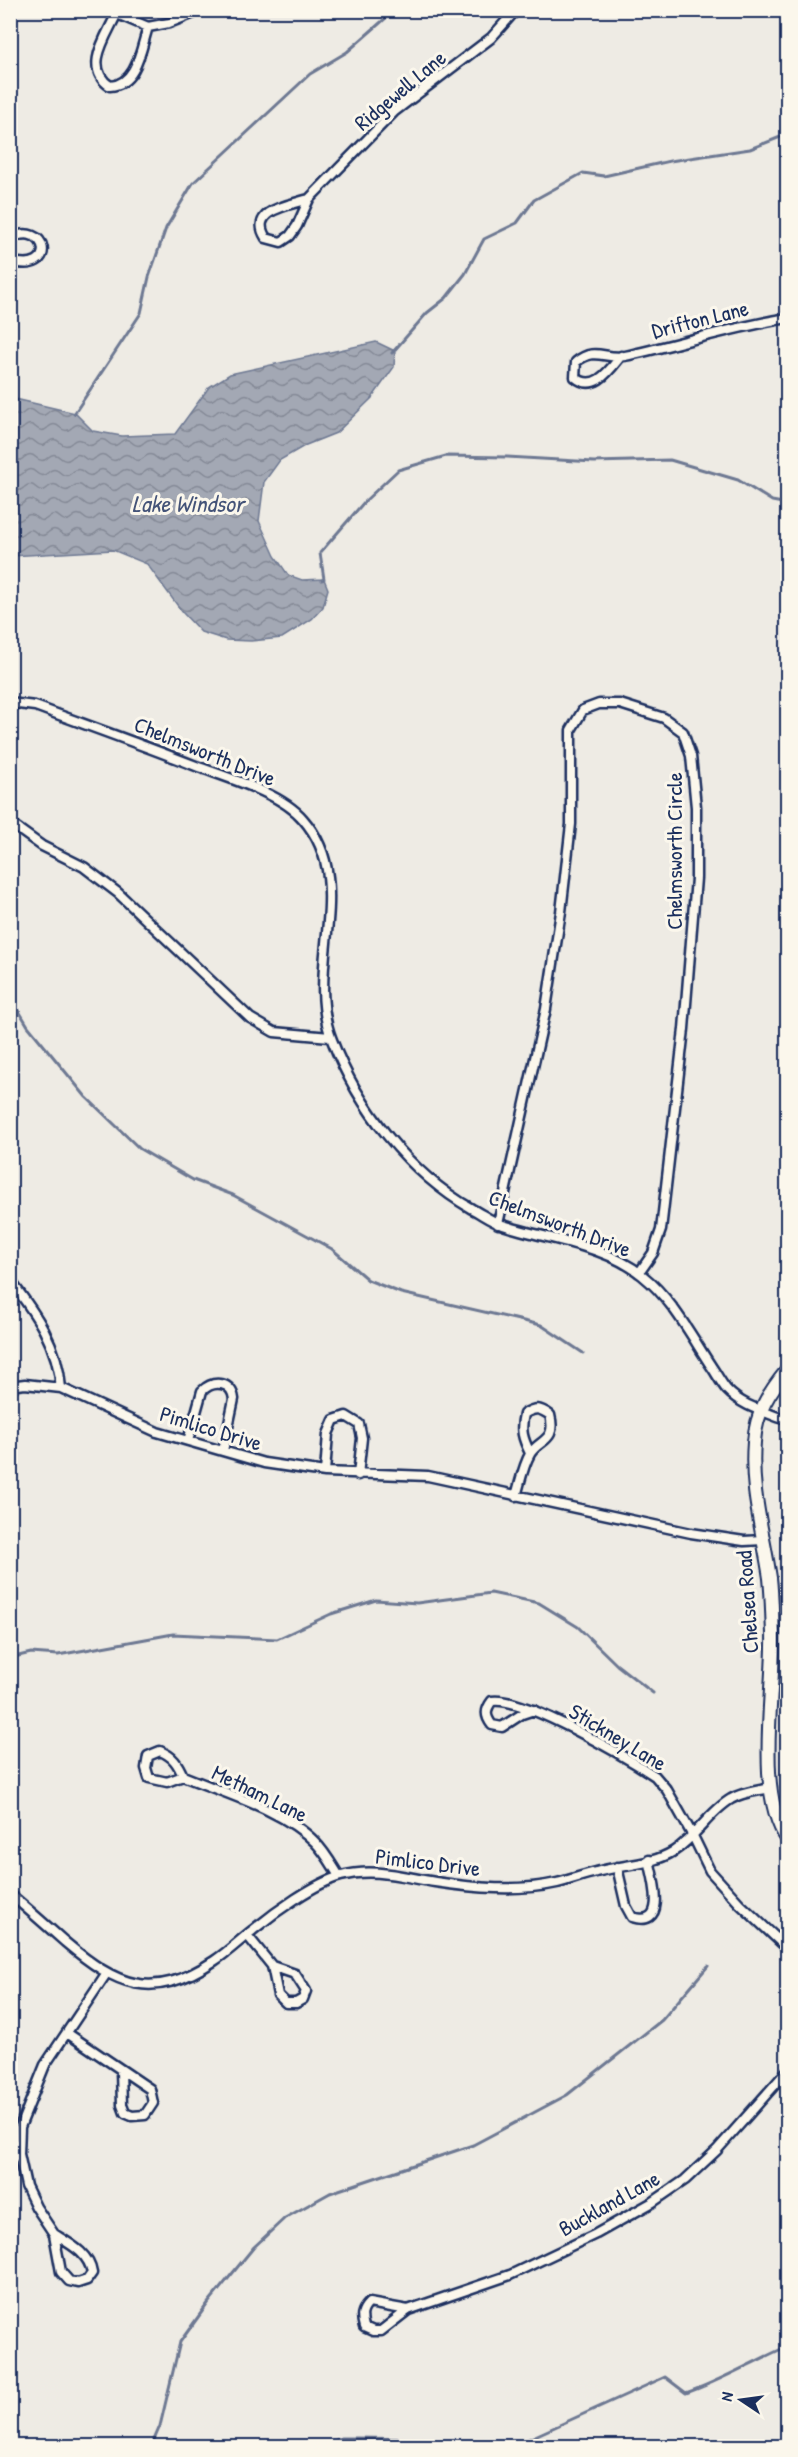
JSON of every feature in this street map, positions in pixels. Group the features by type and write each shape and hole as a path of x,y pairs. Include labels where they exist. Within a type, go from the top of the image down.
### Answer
{"street":[{"path":"148,27 134,69 125,82 110,86 99,75 96,67 112,13 148,27 169,23 202,10"},
{"name":"Ridgewell Lane","path":"309,199 269,212 261,219 260,226 266,238 281,242 290,236 309,199 395,111 491,38 516,10"},
{"path":"10,239 18,235 35,236 41,240 44,247 43,254 38,261 28,265 10,261"},
{"name":"Drifton Lane","path":"621,357 594,383 587,384 575,377 576,362 582,357 600,353 621,357 753,324 788,318"},
{"name":"Chelmsworth Drive","path":"11,703 30,705 94,727 242,783 277,800 302,817 318,839 328,866 330,892 322,980 330,1037 349,1082 392,1140 453,1198 498,1224 584,1247 610,1257 639,1273 663,1293 728,1391 759,1412 788,1420"},
{"name":"Chelmsworth Circle","path":"498,1224 546,1009 561,912 571,824 571,730 583,710 599,704 620,704 664,718 683,732 691,756 696,807 696,878 692,946 661,1230 653,1253 639,1273"},
{"path":"10,823 42,846 84,867 118,892 250,1018 274,1032 330,1037"},
{"path":"10,1280 49,1336 60,1368 61,1388"},
{"name":"Chelsea Road","path":"788,1369 770,1390 759,1412 754,1442 754,1497 770,1580 773,1635 770,1788 778,1822 788,1839"},
{"path":"188,1441 202,1391 208,1385 220,1383 233,1391 234,1399 223,1451"},
{"name":"Pimlico Drive","path":"10,1386 25,1384 61,1388 157,1432 264,1463 325,1472 428,1476 691,1533 744,1541 763,1540"},
{"path":"516,1496 530,1453 543,1443 550,1433 552,1421 550,1415 541,1409 532,1409 524,1414 522,1438 530,1453"},
{"path":"325,1472 328,1434 334,1420 346,1416 359,1424 361,1431 358,1474"},
{"name":"Stickney Lane","path":"534,1710 522,1714 502,1727 492,1725 486,1717 486,1708 492,1701 500,1700 534,1710 543,1713 655,1776 667,1790 693,1836"},
{"name":"Metham Lane","path":"183,1776 177,1763 169,1754 160,1751 148,1756 146,1768 149,1778 167,1782 183,1776 252,1804 303,1832 326,1856 339,1876"},
{"name":"Pimlico Drive","path":"10,1894 106,1974 135,1984 172,1982 215,1961 288,1903 339,1876 386,1872 455,1884 527,1888 557,1883 673,1852 693,1836 731,1798 770,1788"},
{"path":"693,1836 710,1871 740,1904 788,1949"},
{"path":"617,1867 626,1906 632,1917 641,1920 649,1917 657,1900 649,1860"},
{"path":"247,1935 272,1966 278,1995 286,2003 296,2003 303,1999 306,1991 294,1974 272,1966"},
{"path":"54,2234 61,2272 69,2281 78,2283 87,2280 92,2274 91,2264 82,2252 54,2234 36,2207 26,2186 19,2154 20,2127 45,2065 106,1974"},
{"path":"67,2033 150,2089 153,2103 145,2115 132,2116 125,2113 122,2105 121,2071"},
{"name":"Buckland Lane","path":"408,2310 369,2303 362,2310 361,2318 364,2327 373,2331 381,2331 408,2310 510,2275 596,2234 653,2202 685,2180 717,2150 788,2070"}],"water":[{"name":"Lake Windsor","path":"376,342 395,351 394,367 372,398 336,433 306,445 280,460 264,482 259,521 275,556 288,575 302,580 324,579 328,589 323,607 312,619 282,638 251,641 226,640 201,632 183,613 147,564 113,550 11,556 11,398 75,413 93,431 122,436 175,434 209,387 230,374"}],"waterway":[{"path":"74,414 141,313 149,277 166,228 193,183 310,74 347,52 395,10"},
{"path":"392,353 427,313 446,298 465,274 484,239 517,223 534,200 583,173 604,176 670,161 750,149 788,134"},
{"path":"322,580 324,579 320,553 365,501 398,470 446,456 594,462 670,460 738,480 772,501 788,504"},
{"path":"10,996 28,1026 86,1097 140,1149 193,1180 233,1195 332,1249 368,1280 401,1293 541,1325 583,1353"},
{"path":"10,1658 31,1653 58,1655 173,1634 277,1639 331,1614 376,1600 417,1603 491,1593 539,1603 578,1627 617,1665 653,1693"},
{"path":"155,2446 154,2440 160,2426 180,2342 254,2247 285,2218 330,2193 473,2145 567,2095 662,2020 708,1966"},
{"path":"513,2446 665,2377 686,2393 786,2347 788,2342"},
{"path":"322,2446 341,2438 425,2439 511,2446"}]}
